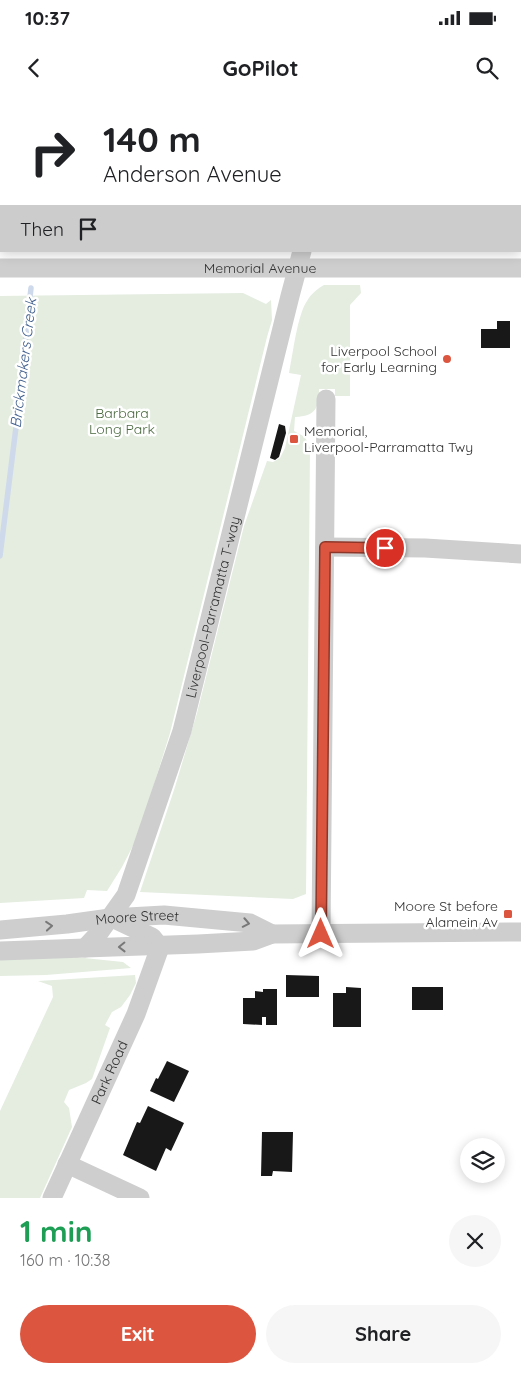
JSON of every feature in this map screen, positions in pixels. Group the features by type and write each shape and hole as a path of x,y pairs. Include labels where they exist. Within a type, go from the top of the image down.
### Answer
{"street":[{"name":"Memorial Avenue","path":"0,268 300,260 521,268"},
{"name":"Liverpool–Parramatta T-way","path":"85,948 100,933 126,896 182,731 300,260"},
{"path":"321,934 326,399"},
{"path":"325,547 425,548 521,554"},
{"name":"Moore Street","path":"0,930 110,918 164,915 250,923 272,934"},
{"path":"110,918 152,937 160,947 188,930 222,920"},
{"name":"Moore Street","path":"0,951 160,947 253,940 272,934 521,932"},
{"name":"Park Road","path":"52,1198 136,1014 160,947"},
{"path":"67,1164 140,1198"}],"green space":[{"path":"324,285 360,285 361,293 350,305 350,396 335,396 335,389 319,389 315,410 308,415 295,417 294,431 305,437 310,448 306,894 293,899 140,892 197,713 244,526 267,461 273,462 280,458 285,448 301,375 289,373 301,316 310,296"},
{"name":"Barbara Long Park","path":"243,293 266,304 271,300 272,320 170,733 138,836 107,891 87,890 84,898 0,903 0,296"},
{"path":"65,956 123,962 131,968 46,975 0,976 0,959"},
{"path":"135,975 136,983 130,995 121,1007 112,1012 105,1025 110,1028 92,1079 69,1090 64,1102 69,1108 72,1127 40,1198 0,1198 0,1111 53,997 52,986 38,981"}],"building":[{"path":"497,321 510,321 510,348 481,348 481,329 497,329"},
{"path":"279,424 285,426 286,433 279,457 275,460 270,458"},
{"path":"286,975 319,976 319,997 286,997"},
{"path":"346,987 361,988 361,1027 333,1027 333,993 346,993"},
{"path":"412,987 443,987 443,1010 412,1010"},
{"path":"263,989 277,989 277,1025 266,1025 266,1017 262,1017 262,1025 243,1024 243,998 255,998 255,991 263,992"},
{"path":"167,1061 189,1071 174,1102 150,1091"},
{"path":"148,1106 184,1123 171,1151 166,1148 156,1171 123,1155 137,1122 140,1123"},
{"path":"262,1132 293,1132 292,1172 273,1171 272,1176 261,1176"}],"waterway":[{"name":"Brickmakers Creek","path":"0,556 31,288"}],"place":[{"name":"Liverpool School for Early Learning","path":"447,359"},
{"name":"Memorial, Liverpool-Parramatta Twy","path":"294,439"},
{"name":"Moore St before Alamein Av","path":"508,914"}],"route":[{"path":"321,934 325,547 385,548"}]}
